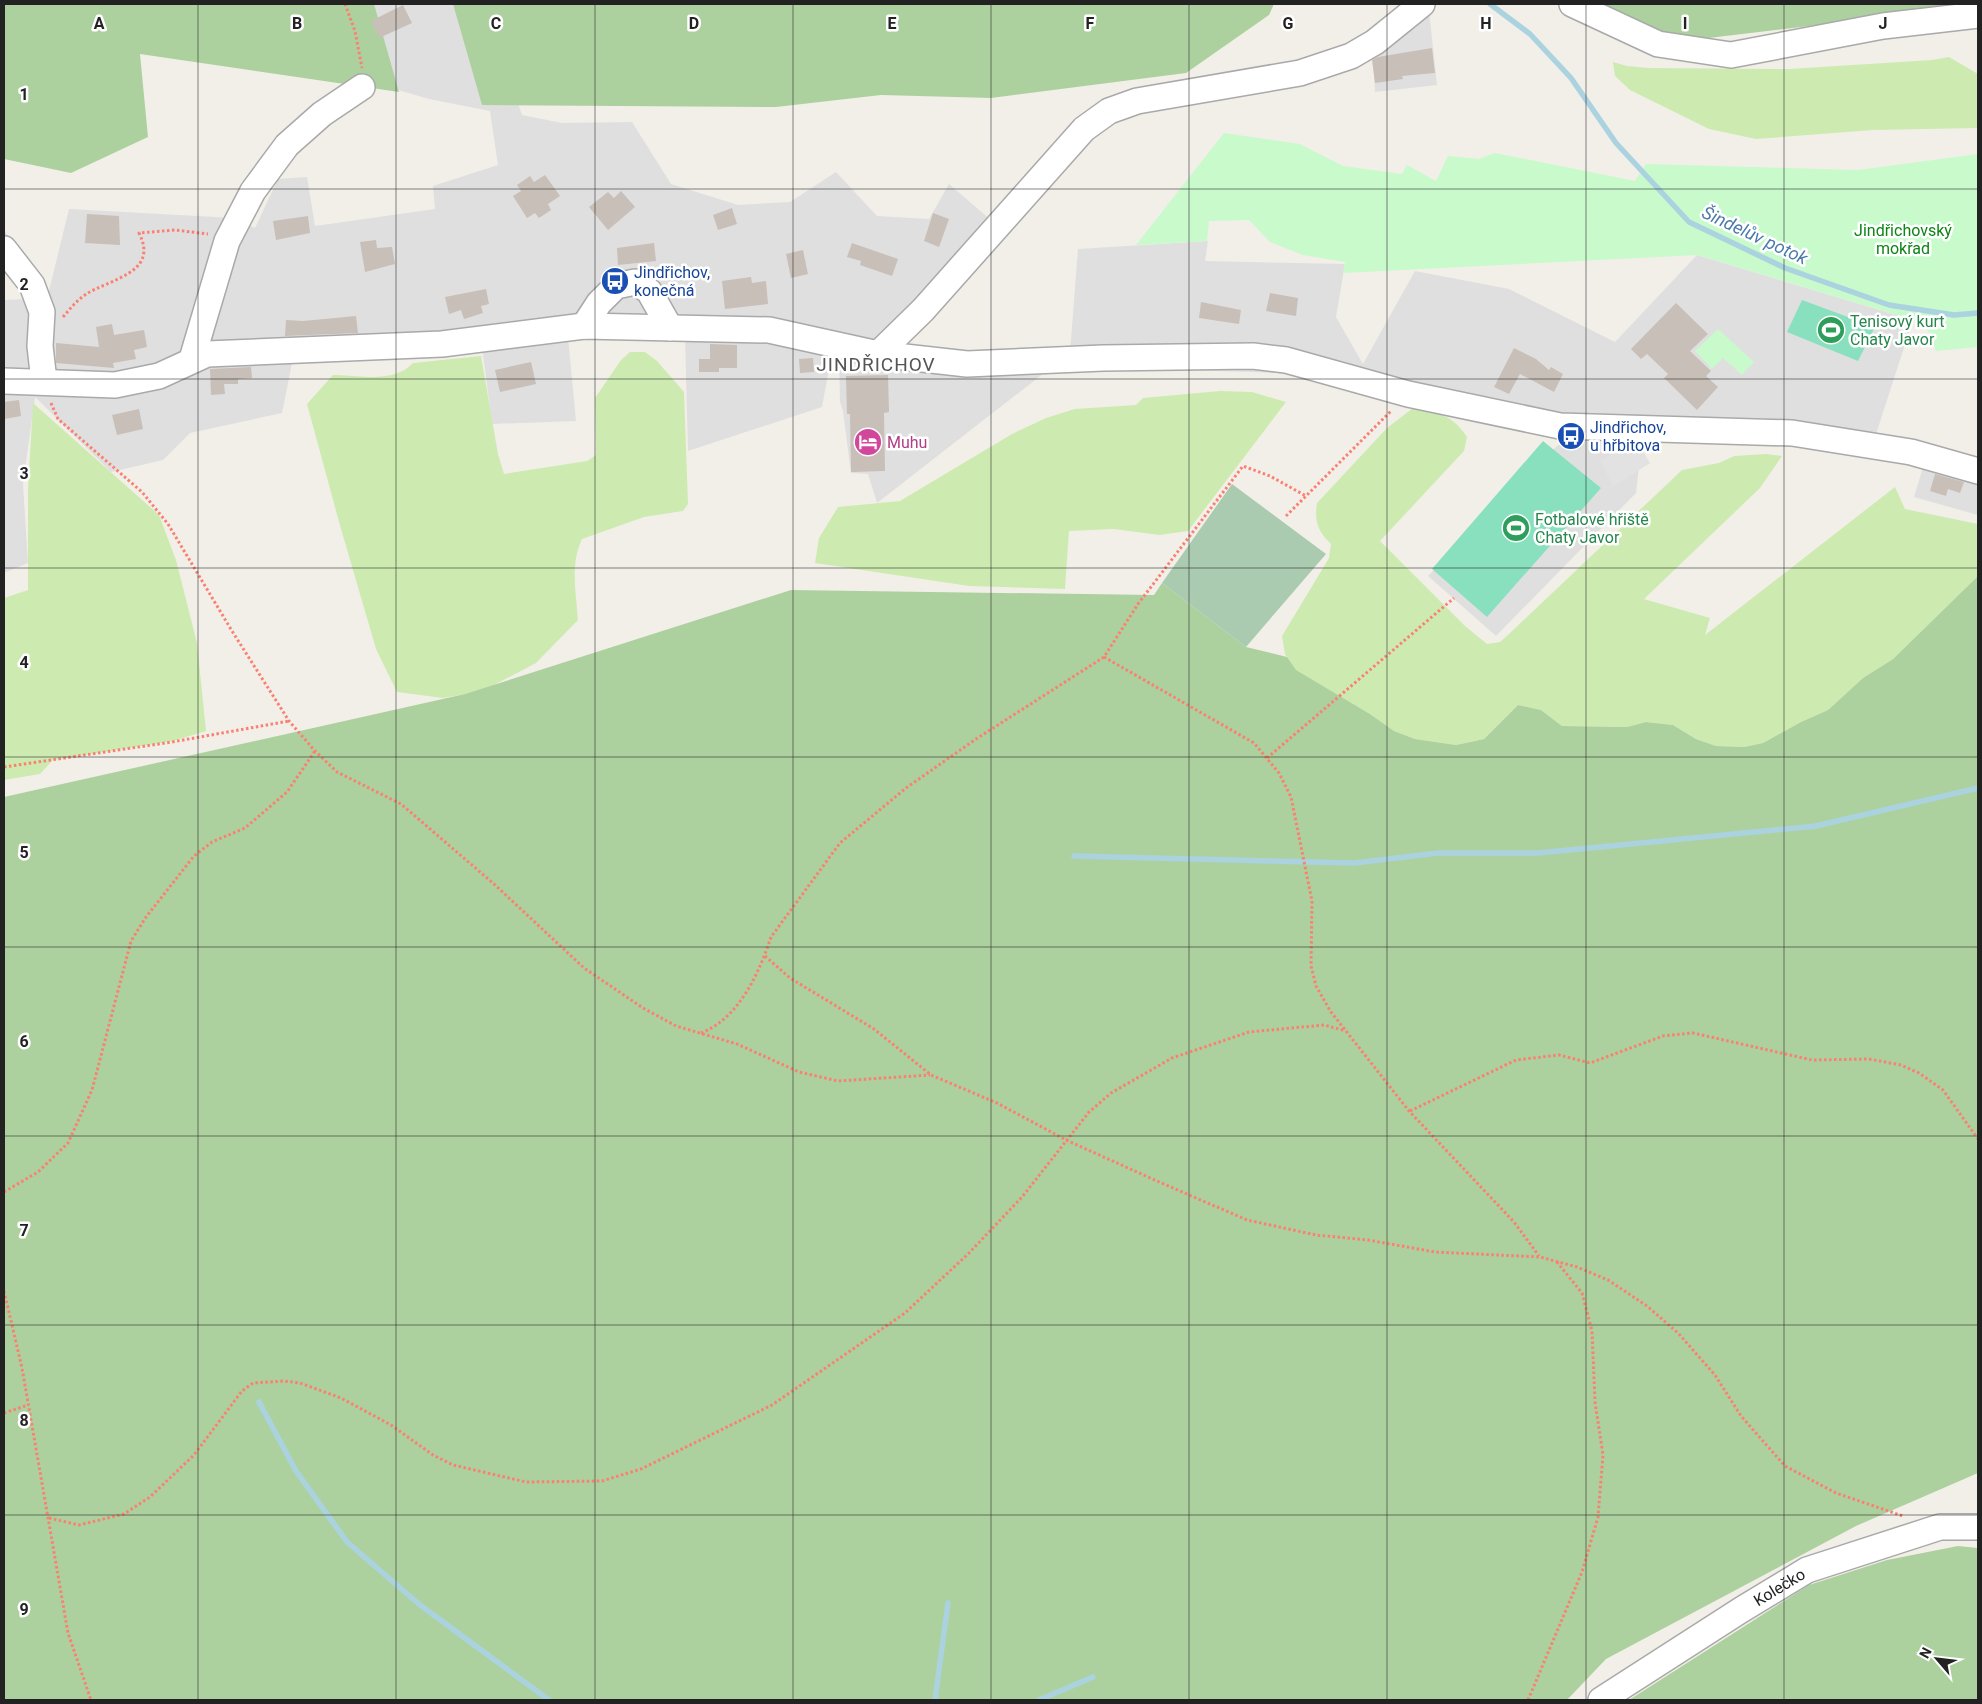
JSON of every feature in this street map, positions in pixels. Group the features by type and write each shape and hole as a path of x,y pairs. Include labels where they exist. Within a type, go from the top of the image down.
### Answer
{"street":[{"path":"878,354 924,310 1084,130 1109,112 1137,101 1300,73 1351,56 1375,42 1422,4"},
{"path":"1572,4 1658,44 1731,55 1883,26 1978,15"},
{"path":"192,359 227,241 252,191 287,145 322,114 362,87"},
{"path":"4,249 32,285 42,312 40,346 44,381"},
{"path":"584,326 599,303 616,286 635,282 648,291 670,328"},
{"path":"4,381 115,385 160,376 192,359 207,354 442,344 584,326 769,330 878,354 967,364 1103,358 1253,356 1286,360 1408,394 1560,426 1792,433 1912,452 1978,471"},
{"name":"Kolečko","path":"1601,1700 1807,1570 1940,1528 1978,1527"}],"path":[{"path":"345,4 355,31 362,63 362,87"},
{"path":"61,320 84,296 127,275 137,267 144,252 144,242 140,233 175,230 208,234 227,241"},
{"path":"44,381 47,396 58,419 142,492 168,524 289,721 315,751 338,772 401,804 494,884 584,968 643,1008 676,1026 737,1044 799,1072 838,1081 931,1075"},
{"path":"1286,516 1408,394"},
{"path":"700,1034 714,1028 731,1014 765,956 771,937 840,843 906,788 968,744 1062,682 1104,657 1138,604 1244,466 1270,476 1306,496"},
{"path":"1267,758 1454,598"},
{"path":"1104,657 1231,728 1254,743 1279,772 1291,797 1312,901 1311,966 1316,986 1331,1012 1410,1112 1514,1222 1540,1257"},
{"path":"4,767 172,742 289,721"},
{"path":"4,1192 38,1172 68,1143 92,1090 131,941 146,917 194,856 212,842 245,828 287,792 315,751"},
{"path":"765,956 790,978 874,1029 931,1075 996,1103 1066,1140 1247,1220 1266,1226 1316,1235 1368,1240 1435,1252 1540,1257 1582,1269 1608,1280 1647,1306 1678,1332 1715,1375 1741,1416 1785,1466 1836,1493 1940,1528"},
{"path":"49,1518 78,1525 124,1514 150,1498 194,1455 242,1390 253,1383 284,1381 300,1383 341,1398 391,1425 440,1458 453,1464 526,1482 566,1484 602,1481 641,1469 772,1405 905,1313 969,1253 1022,1197 1089,1112 1111,1093 1172,1058 1249,1032 1324,1025 1346,1031"},
{"path":"1410,1112 1516,1060 1559,1055 1590,1063 1662,1036 1693,1033 1812,1060 1869,1059 1902,1065 1919,1073 1943,1090 1978,1139"},
{"path":"1528,1700 1582,1572 1598,1517 1603,1455 1595,1402 1592,1331 1582,1293 1557,1262"},
{"path":"4,1291 28,1405 68,1633 91,1700"},
{"path":"4,1413 28,1405"}],"shaded area":[{"path":"355,4 484,4 522,115 562,123 632,122 671,184 738,205 790,202 836,172 877,216 929,219 949,184 1007,234 897,344 961,354 1070,352 1078,249 1208,241 1205,261 1345,264 1336,317 1363,364 1415,271 1509,289 1615,342 1697,255 1913,320 1876,434 1977,459 1978,456 1978,515 1914,497 1924,464 1806,447 1642,440 1636,493 1496,636 1428,576 1567,436 1279,373 1125,368 1048,370 877,503 868,474 851,473 843,411 840,402 839,359 833,358 830,364 822,407 688,451 685,337 568,337 576,421 492,424 482,347 292,363 282,413 190,433 163,460 111,472 35,397 23,484 28,563 4,573 4,300 28,299 4,273 4,230 48,295 69,209 234,218 255,228 278,179 307,177 315,226 435,209 433,186 498,165 490,111 429,99 374,83"},
{"path":"1429,11 1437,85 1375,92 1373,57"},
{"path":"1635,438 1650,463 1613,487 1601,461"}],"green space":[{"path":"4,4 374,4 399,92 140,54 148,137 71,173 4,159"},
{"path":"453,4 1274,4 1269,15 1186,73 991,98 881,95 776,107 482,105"},
{"path":"1590,4 1978,4 1978,6 1658,44"},
{"path":"1949,57 1978,74 1978,128 1873,130 1756,139 1709,129 1630,90 1615,76 1613,62 1627,66 1648,68 1789,69 1932,60"},
{"name":"Jindřichovský mokřad","path":"1224,133 1300,144 1343,166 1402,174 1407,165 1436,181 1448,156 1479,159 1495,153 1635,181 1646,164 1858,170 1978,154 1978,347 1936,351 1929,332 1920,322 1698,255 1343,273 1345,262 1303,255 1270,242 1249,220 1209,221 1207,241 1136,245"},
{"name":"Tenisový kurt Chaty Javor","path":"1802,300 1875,327 1858,361 1787,332"},
{"path":"1718,329 1754,362 1742,375 1723,358 1712,369 1695,351"},
{"path":"630,352 645,352 657,361 684,392 688,504 683,511 644,517 582,539 578,549 575,568 578,620 536,663 492,686 465,694 443,698 397,692 376,649 307,404 333,375 386,376 405,370 413,363 481,356 498,454 504,474 587,461 596,455 595,398 621,360"},
{"path":"1220,391 1252,392 1286,402 1188,531 1159,535 1114,529 1069,531 1065,589 969,586 815,563 819,538 838,507 900,501 1012,434 1046,418 1075,409 1136,405 1143,398"},
{"path":"33,403 159,515 176,560 197,643 206,731 173,741 53,760 40,774 4,780 4,598 28,590 28,489"},
{"path":"1413,408 1444,416 1456,424 1467,437 1464,451 1380,541 1465,626 1487,644 1500,642 1682,470 1719,463 1734,456 1766,454 1782,456 1760,488 1644,599 1710,618 1705,635 1895,487 1905,509 1978,524 1978,576 1893,659 1863,678 1828,710 1801,722 1763,743 1744,747 1716,746 1696,739 1673,725 1646,722 1627,727 1562,726 1541,710 1518,705 1484,739 1456,745 1415,739 1394,731 1370,714 1295,670 1285,654 1282,636 1329,558 1331,544 1318,526 1316,516 1317,503 1387,428"},
{"name":"Fotbalové hřiště Chaty Javor","path":"1543,441 1601,488 1487,617 1432,569"},
{"path":"1232,484 1326,554 1246,647 1162,583"},
{"path":"1978,576 1978,1473 1856,1526 1606,1659 1567,1700 4,1700 4,797 465,694 791,590 1154,595 1162,583 1246,647 1287,657 1296,670 1370,714 1394,731 1415,739 1456,745 1484,739 1518,705 1541,710 1562,726 1627,727 1646,722 1673,725 1696,739 1716,746 1744,747 1763,743 1801,722 1828,710 1863,678 1893,659"},
{"path":"1958,1546 1978,1548 1978,1700 1629,1700 1809,1585 1887,1560"}],"building":[{"path":"403,5 412,23 379,38 371,21"},
{"path":"1432,48 1435,73 1402,76 1403,79 1375,83 1372,60 1378,57"},
{"path":"545,175 560,196 548,204 551,210 539,218 535,213 527,218 513,196 521,191 517,185 530,176 534,182"},
{"path":"621,191 635,207 608,230 589,207 608,192 614,198"},
{"path":"732,208 737,224 718,230 713,215"},
{"path":"933,213 949,219 939,247 924,241"},
{"path":"87,214 119,216 120,245 85,243"},
{"path":"308,216 310,233 276,240 273,221"},
{"path":"376,240 377,248 392,247 395,264 365,272 360,242"},
{"path":"654,243 656,261 618,265 617,248"},
{"path":"852,243 898,259 892,276 860,265 861,261 847,257"},
{"path":"803,250 808,274 791,278 786,254"},
{"path":"751,277 752,283 766,281 768,304 725,309 722,281"},
{"path":"486,289 489,304 481,306 483,313 464,319 461,310 449,314 445,297"},
{"path":"1270,293 1298,298 1296,316 1266,311"},
{"path":"1201,302 1241,310 1239,324 1199,318"},
{"path":"1676,303 1708,334 1690,351 1711,371 1706,376 1718,387 1697,410 1664,378 1668,374 1647,354 1641,359 1631,349"},
{"path":"356,316 358,333 285,336 286,320 303,321"},
{"path":"112,324 114,335 144,330 147,347 134,350 136,359 113,363 114,368 56,363 56,343 99,347 96,327"},
{"path":"710,344 737,345 737,368 719,368 719,372 699,372 699,359 710,359"},
{"path":"1514,348 1536,359 1549,370 1551,367 1563,374 1554,392 1520,374 1509,394 1494,387"},
{"path":"813,358 814,372 800,373 799,359"},
{"path":"531,362 536,384 500,392 495,370"},
{"path":"251,367 252,378 238,379 238,384 224,384 225,394 211,395 210,369"},
{"name":"Muhu","path":"888,375 889,412 884,413 885,471 851,472 850,414 847,414 846,376"},
{"path":"19,400 21,416 4,419 4,402"},
{"path":"139,409 143,429 117,435 112,415"},
{"path":"1935,474 1964,482 1960,493 1948,489 1946,496 1930,491"}],"waterway":[{"name":"Šindelův potok","path":"1490,4 1530,34 1571,78 1616,143 1689,222 1785,268 1889,305 1954,315 1978,313"},
{"path":"1074,856 1354,863 1438,853 1538,853 1816,826 1978,788"},
{"path":"259,1402 296,1471 347,1542 420,1605 549,1700"},
{"path":"935,1700 948,1603"},
{"path":"1039,1700 1093,1677"}],"place":[{"name":"Jindřichov, konečná","path":"615,281"},
{"name":"Tenisový kurt Chaty Javor","path":"1831,330"},
{"name":"Jindřichov, u hřbitova","path":"1571,436"},
{"name":"Muhu","path":"868,442"},
{"name":"Fotbalové hřiště Chaty Javor","path":"1516,528"}],"district":[{"name":"JINDŘICHOV","path":"876,364"}]}
